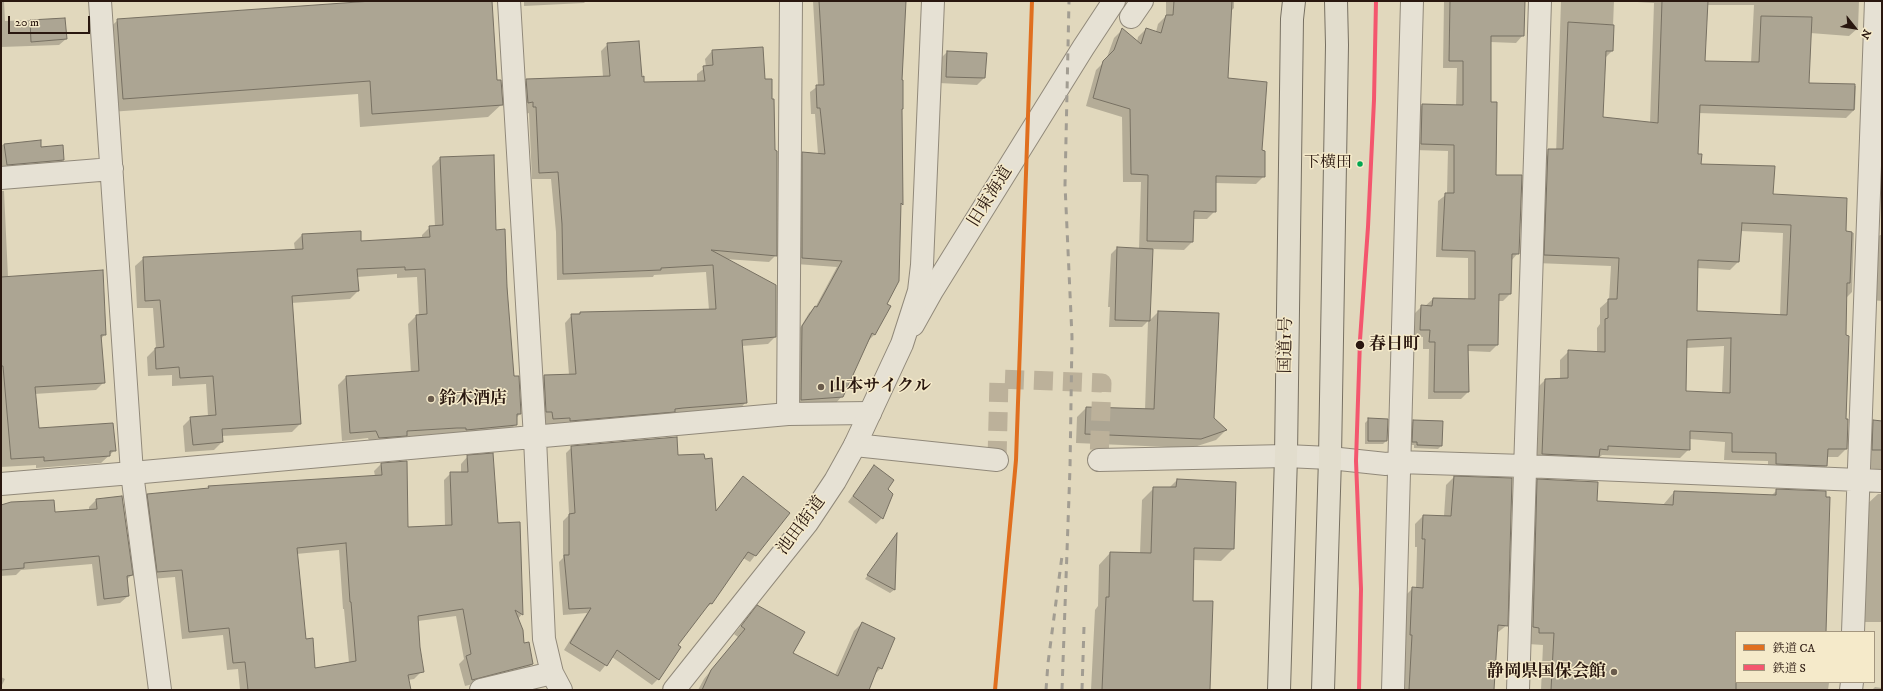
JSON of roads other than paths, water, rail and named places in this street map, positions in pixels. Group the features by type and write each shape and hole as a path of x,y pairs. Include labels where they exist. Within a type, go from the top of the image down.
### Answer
{"highway":[{"name":"国道1号","path":"1279,690 1286,456 1292,19 1294,1"},
{"path":"1323,690 1330,458 1337,45 1336,1"}],"street":[{"path":"100,1 132,474 160,690"},
{"path":"481,690 556,681 544,639 509,1"},
{"path":"788,414 791,1"},
{"path":"902,344 919,291 922,265 933,1"},
{"name":"旧東海道","path":"902,344 932,291 1083,48 1114,1"},
{"path":"1393,690 1398,462 1412,1"},
{"path":"1518,690 1540,1"},
{"path":"1853,631 1876,1"},
{"path":"1,178 112,169"},
{"name":"池田街道","path":"678,689 807,523 835,481 855,445 902,344"},
{"path":"1,484 132,474 788,414 870,413"},
{"path":"855,445 997,460"},
{"path":"1099,460 1286,456 1330,458 1386,464 1398,462 1524,466 1882,481"}],"tunnel":[{"path":"997,460 999,379 1102,383 1099,460"}],"railway":[{"path":"1062,690 1070,468 1072,337 1065,185 1069,1"},
{"path":"1046,690 1048,663 1062,556"},
{"path":"1082,690 1084,627"}],"rail line":[{"name":"CA","path":"995,690 1016,460 1032,1"},
{"name":"S","path":"1359,690 1361,589 1356,461 1360,340 1368,227 1374,100 1376,1"}],"place":[{"name":"下横田","path":"1360,164"},
{"name":"春日町","path":"1360,345"},
{"name":"山本サイクル","path":"821,387"},
{"name":"鈴木酒店","path":"431,399"},
{"name":"静岡県国保会館","path":"1614,672"}]}
